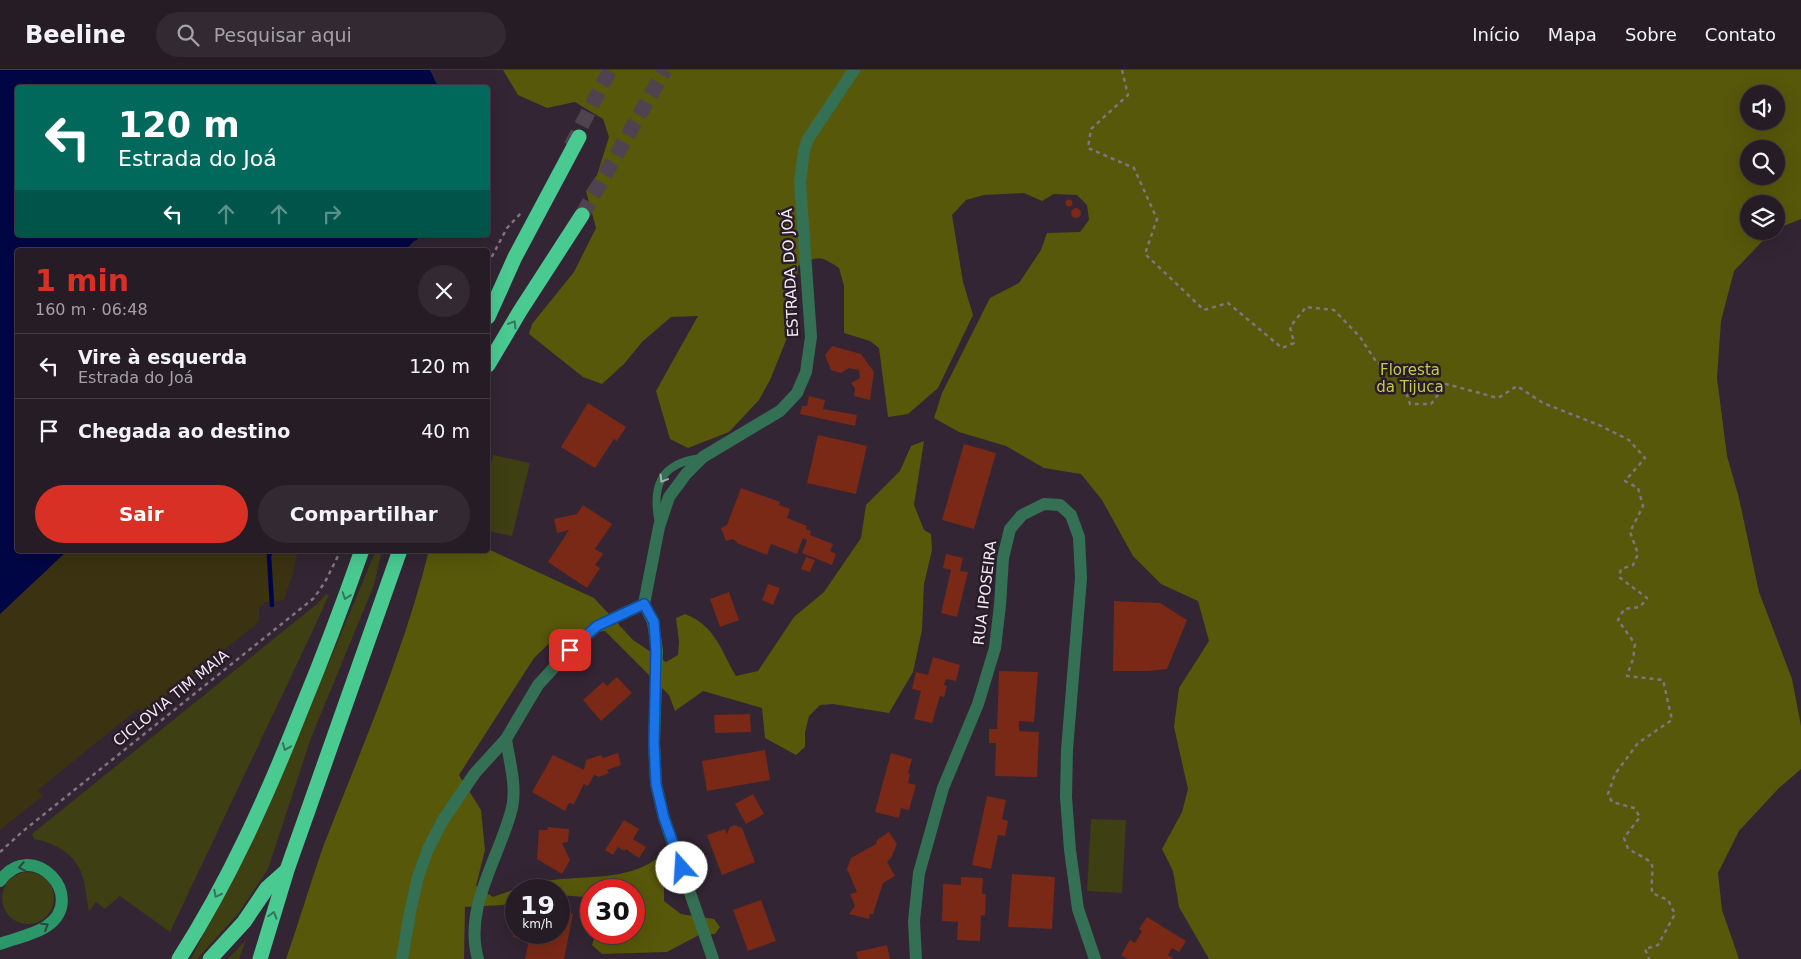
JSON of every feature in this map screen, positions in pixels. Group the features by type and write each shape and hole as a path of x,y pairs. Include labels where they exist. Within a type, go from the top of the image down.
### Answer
{"highway":[{"path":"490,312 516,257 580,137"},
{"path":"490,362 520,311 582,216"},
{"path":"179,959 203,921 252,827 339,616 361,553"},
{"path":"260,959 287,870 399,553"},
{"path":"210,959 244,922 266,888 287,870"}],"street":[{"name":"ESTRADA DO JOÁ","path":"644,604 659,527 669,497 686,474 703,457 780,411 797,393 806,372 811,337 800,182 804,151 808,139 854,70"},
{"name":"RUA IPOSEIRA","path":"916,959 914,921 918,873 943,788 978,704 995,648 1003,558 1010,529 1022,515 1044,504 1060,505 1071,515 1079,537 1081,578 1067,750 1066,797 1070,850 1078,909 1095,959"},
{"path":"402,959 418,877 428,849 443,820 475,773 506,739 538,685 570,650 597,626 644,604 654,622 656,651 654,743 656,784 664,818 713,959"},
{"path":"478,959 474,945 475,916 512,806 511,770 506,739"},
{"path":"0,881 6,874 18,867 36,866 48,872 54,878 61,898 60,908 56,916 46,926 0,944"}],"path":[{"path":"1122,70 1128,95 1091,129 1088,148 1134,168 1156,218 1145,254 1204,310 1228,303 1282,348 1294,343 1290,328 1306,307 1334,310 1360,337 1377,363 1397,366 1410,404 1431,404 1446,384 1498,398 1517,386 1543,403 1599,425 1629,440 1645,458 1624,481 1638,488 1643,506 1630,532 1638,554 1633,565 1621,569 1619,577 1647,598 1640,607 1624,609 1618,620 1635,644 1633,659 1627,676 1663,680 1672,720 1638,743 1615,774 1608,794 1612,802 1634,808 1640,817 1624,838 1628,849 1650,861 1654,869 1652,893 1668,900 1675,914 1658,945 1645,949 1649,959"},
{"name":"CICLOVIA TIM MAIA","path":"0,852 22,832 314,598 325,582 340,553"}],"shaded area":[{"path":"0,70 430,70 437,85 15,85 15,237 418,237 407,248 15,248 15,553 65,553 0,614"},
{"path":"493,455 530,463 512,536 490,531 490,468"},
{"path":"375,553 381,553 374,585 311,738 268,869 238,914 197,959 191,959 264,817"},
{"path":"326,594 329,595 314,628 170,932 120,896 105,909 96,902 89,911 84,881 78,865 68,854 55,846 34,839 32,834 317,604"},
{"path":"1091,819 1126,820 1122,893 1087,891"},
{"path":"28,872 38,874 46,880 52,888 54,898 52,908 46,916 38,922 28,924 18,922 10,916 4,908 2,898 4,888 10,880 18,874"},
{"path":"246,940 239,959 228,959"}],"green space":[{"name":"Floresta da Tijuca","path":"503,70 1801,70 1801,219 1785,225 1785,195 1740,195 1740,240 1763,240 1734,271 1721,321 1717,378 1727,456 1739,498 1759,592 1792,679 1801,726 1801,769 1778,789 1739,831 1718,873 1722,910 1739,959 1209,959 1179,907 1173,871 1162,849 1182,812 1188,789 1174,727 1179,688 1209,641 1198,601 1161,584 1133,556 1102,500 1081,474 1044,468 1006,446 959,432 934,418 942,393 990,298 1019,283 1041,250 1047,233 1080,232 1089,220 1087,205 1077,195 1054,194 1042,201 1024,193 984,195 966,200 952,215 963,282 973,315 938,388 908,414 888,417 879,348 870,341 844,333 844,286 839,268 819,258 798,266 789,333 770,380 759,400 729,432 688,448 670,439 656,391 698,316 671,317 642,342 624,364 602,384 583,377 529,334 532,324 574,272 596,228 586,191 597,175 609,137 603,119 575,102 547,108 518,95"},
{"path":"924,441 914,505 924,530 931,534 932,550 924,584 922,630 913,672 889,713 833,704 820,705 809,716 805,732 805,747 796,755 765,738 762,708 703,691 675,711 669,695 605,631 556,637 534,658 459,775 481,810 485,850 476,886 493,897 505,893 505,904 503,905 465,907 464,959 286,959 323,847 367,737 407,626 428,553 490,553 490,550 594,598 633,640 666,662 678,655 679,642 676,618 685,614 704,625 711,632 736,676 758,671 794,617 824,592 861,538 866,505 900,471 911,446"},
{"path":"656,859 664,861 664,901 681,914 714,919 720,927 715,934 699,935 667,952 602,954 592,944 645,944 645,879 580,879 580,897 570,896 570,879 566,879 630,872"}],"sand":[{"path":"65,553 297,553 284,600 264,603 259,608 259,622 143,715 138,709 38,790 43,796 0,830 0,614"}],"building":[{"path":"1069,200 1072,203 1069,206 1066,203"},
{"path":"1074,208 1078,208 1081,213 1078,218 1074,218 1071,215 1071,211"},
{"path":"832,346 861,354 874,372 870,400 854,396 855,388 851,383 860,378 859,370 849,368 841,373 831,370 825,355"},
{"path":"809,396 825,400 823,409 857,415 855,426 800,414 802,406 807,406"},
{"path":"588,403 626,427 617,441 614,439 595,468 561,447"},
{"path":"818,435 867,446 856,494 807,483"},
{"path":"964,444 996,453 974,529 942,520"},
{"path":"741,488 780,502 779,505 790,509 787,518 807,526 806,529 811,531 810,535 833,544 830,551 836,554 832,565 802,553 807,540 803,538 797,554 771,544 767,555 739,544 733,539 726,541 721,528 727,525"},
{"path":"583,505 612,524 595,549 603,554 595,565 600,568 587,588 548,562 569,530 557,533 554,519 577,514"},
{"path":"946,554 963,558 960,571 968,572 957,617 941,613 951,570 943,568"},
{"path":"806,557 815,560 810,572 801,569"},
{"path":"768,584 780,588 773,605 762,600"},
{"path":"729,592 739,620 720,627 710,599"},
{"path":"1114,601 1160,603 1187,620 1167,669 1113,671"},
{"path":"933,657 960,665 956,681 946,679 944,685 947,686 944,697 940,696 932,723 914,719 921,691 912,689 916,672 928,675"},
{"path":"999,671 1038,672 1034,722 1019,721 1019,731 1039,732 1037,777 995,776 996,743 989,743 989,729 997,729"},
{"path":"617,677 632,693 601,721 583,700 603,682 607,686"},
{"path":"750,714 751,732 715,733 714,715"},
{"path":"765,750 770,780 707,791 702,761"},
{"path":"618,753 621,765 607,770 609,773 599,777 594,775 588,786 584,784 574,804 569,803 565,811 532,792 553,755 584,770 586,760 601,755 603,758"},
{"path":"891,753 912,759 908,773 910,774 908,783 916,785 909,810 901,808 899,818 875,812"},
{"path":"753,794 764,814 746,824 735,804"},
{"path":"987,796 1006,800 1002,819 1008,821 1005,836 998,835 991,869 972,865"},
{"path":"624,820 639,829 633,839 646,847 639,858 626,849 624,851 618,847 613,855 605,850"},
{"path":"735,825 742,828 755,862 722,875 707,835 725,829 727,834 730,827"},
{"path":"547,827 569,829 568,842 562,843 570,860 562,874 537,859 539,830 548,830"},
{"path":"889,832 897,844 891,858 887,862 895,876 883,883 873,914 870,914 869,919 849,914 855,906 850,894 857,892 847,869 851,858 876,844 877,840"},
{"path":"1012,874 1055,877 1052,929 1008,927"},
{"path":"961,877 983,878 982,894 986,894 985,916 981,915 980,941 957,940 958,922 942,921 943,884 961,885"},
{"path":"761,900 776,941 748,951 733,910"},
{"path":"570,913 573,914 570,929"},
{"path":"1147,917 1186,941 1179,952 1172,948 1168,955 1174,959 1128,959 1121,955 1130,940 1135,943 1142,931 1139,929"},
{"path":"528,944 567,944 564,959 525,959"},
{"path":"887,945 890,959 858,959 856,952"}],"waterway":[{"path":"270,553 272,605"}],"tunnel":[{"path":"571,146 610,70"},
{"path":"582,215 665,70"}],"route":[{"path":"570,650 597,626 644,604 654,622 656,651 654,743 656,784 664,818 682,868"}]}
